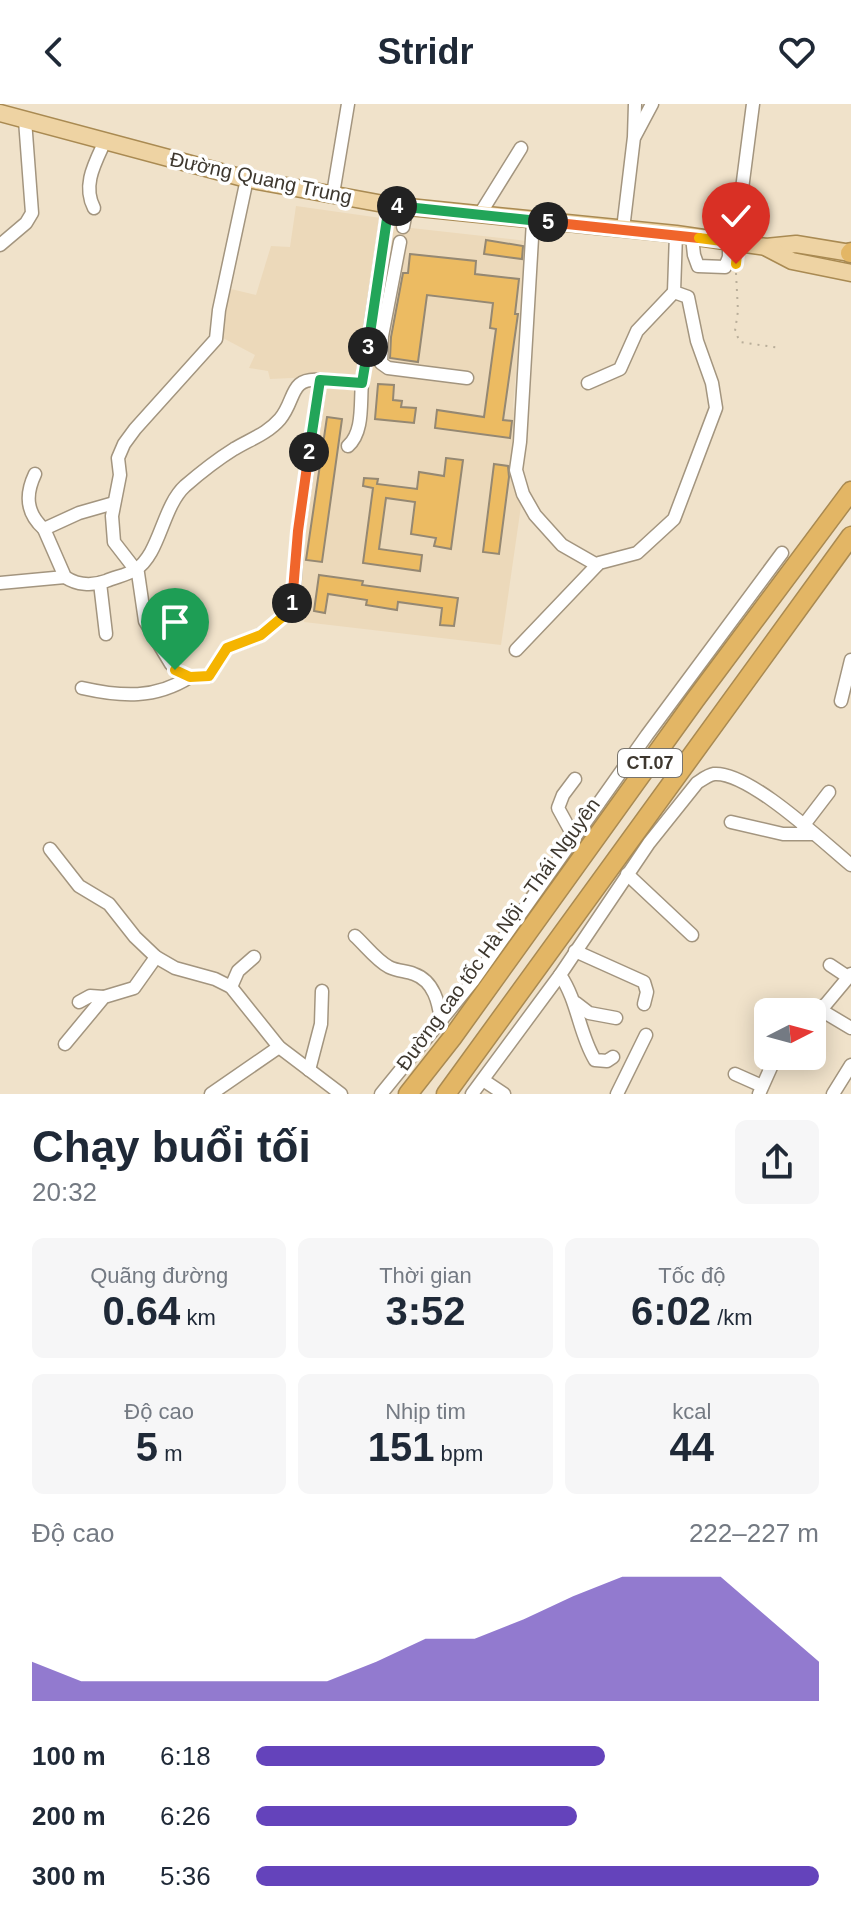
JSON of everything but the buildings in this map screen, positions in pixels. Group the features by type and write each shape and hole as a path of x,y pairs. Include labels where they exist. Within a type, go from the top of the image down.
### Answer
{"highway":[{"name":"Đường cao tốc Hà Nội - Thái Nguyên","path":"408,1094 851,491"},
{"name":"CT.07","path":"446,1094 851,536"}],"main road":[{"name":"Đường Quang Trung","path":"5,111 25,120 247,179 389,205 684,235 766,247 796,244 851,253"},
{"name":"Đường Quang Trung","path":"766,247 792,261 851,273"}],"street":[{"path":"333,194 348,104"},
{"path":"623,229 635,104"},
{"path":"634,137 652,104"},
{"path":"684,235 698,266 725,267 734,243 753,104"},
{"path":"0,245 26,223 32,213 25,120"},
{"path":"94,208 88,189 105,141"},
{"path":"480,214 521,148"},
{"path":"247,179 219,310 216,339 124,444 118,458 120,475 114,503 114,542 137,569 145,621 175,670 190,677 209,676 227,648 261,635 290,609 294,597 298,531 320,380"},
{"path":"348,446 358,429 389,205"},
{"path":"403,227 407,207"},
{"path":"533,221 516,470 523,494 535,515 562,545 597,565"},
{"path":"588,383 620,369 637,331 674,292 684,235"},
{"path":"400,242 382,336 381,363 388,368 467,378"},
{"path":"516,650 597,565 637,553 674,519 716,408 688,297 674,292"},
{"path":"0,583 65,577 84,584 100,583 137,569 152,548 163,520 183,487 233,450 266,432 288,408 300,382 307,379 362,383"},
{"path":"35,474 27,496 65,577"},
{"path":"44,529 70,516 114,503"},
{"path":"381,1094 441,1022 690,675 782,553"},
{"path":"100,583 106,634"},
{"path":"841,701 851,660"},
{"path":"82,688 128,695 152,694 171,689 190,677"},
{"path":"472,1094 560,975 627,874 687,795 707,776 725,775 739,780 776,803 851,865"},
{"path":"575,779 558,808 575,839"},
{"path":"808,830 829,792"},
{"path":"731,822 783,834 808,830"},
{"path":"50,849 79,886 109,904 135,937 156,957 175,968 215,979 231,987 279,1047 341,1094"},
{"path":"627,874 692,935"},
{"path":"355,936 383,963 429,982 439,1004 441,1022"},
{"path":"575,951 644,982 647,992 644,1004"},
{"path":"79,1002 90,996 104,997 134,988 156,957"},
{"path":"231,987 238,971 254,957"},
{"path":"826,1001 850,976 830,965"},
{"path":"560,975 574,1001 595,1060 607,1061 613,1057"},
{"path":"309,1070 321,1024 322,991"},
{"path":"65,1044 104,997"},
{"path":"574,1001 584,1011 616,1018"},
{"path":"826,1016 851,1028"},
{"path":"617,1094 646,1035"},
{"path":"211,1094 279,1047"},
{"path":"833,1094 851,1065"},
{"path":"735,1074 760,1090 769,1070"},
{"path":"483,1080 504,1094"}],"path":[{"path":"734,243 737,338 740,342 780,348"}],"shaded area":[{"path":"296,206 381,218 361,371 357,375 270,379 268,371 249,368 255,355 223,338 223,319 231,289 256,295 271,246 290,247"},
{"path":"393,226 527,241 513,407 517,422 522,499 501,645 304,622 308,597 297,595 319,406 326,385 367,389"}],"route":[{"path":"175,670 190,677 209,676 227,648 261,635 290,609 294,597 298,531 320,380 362,383 389,205 738,243 736,264"}]}
